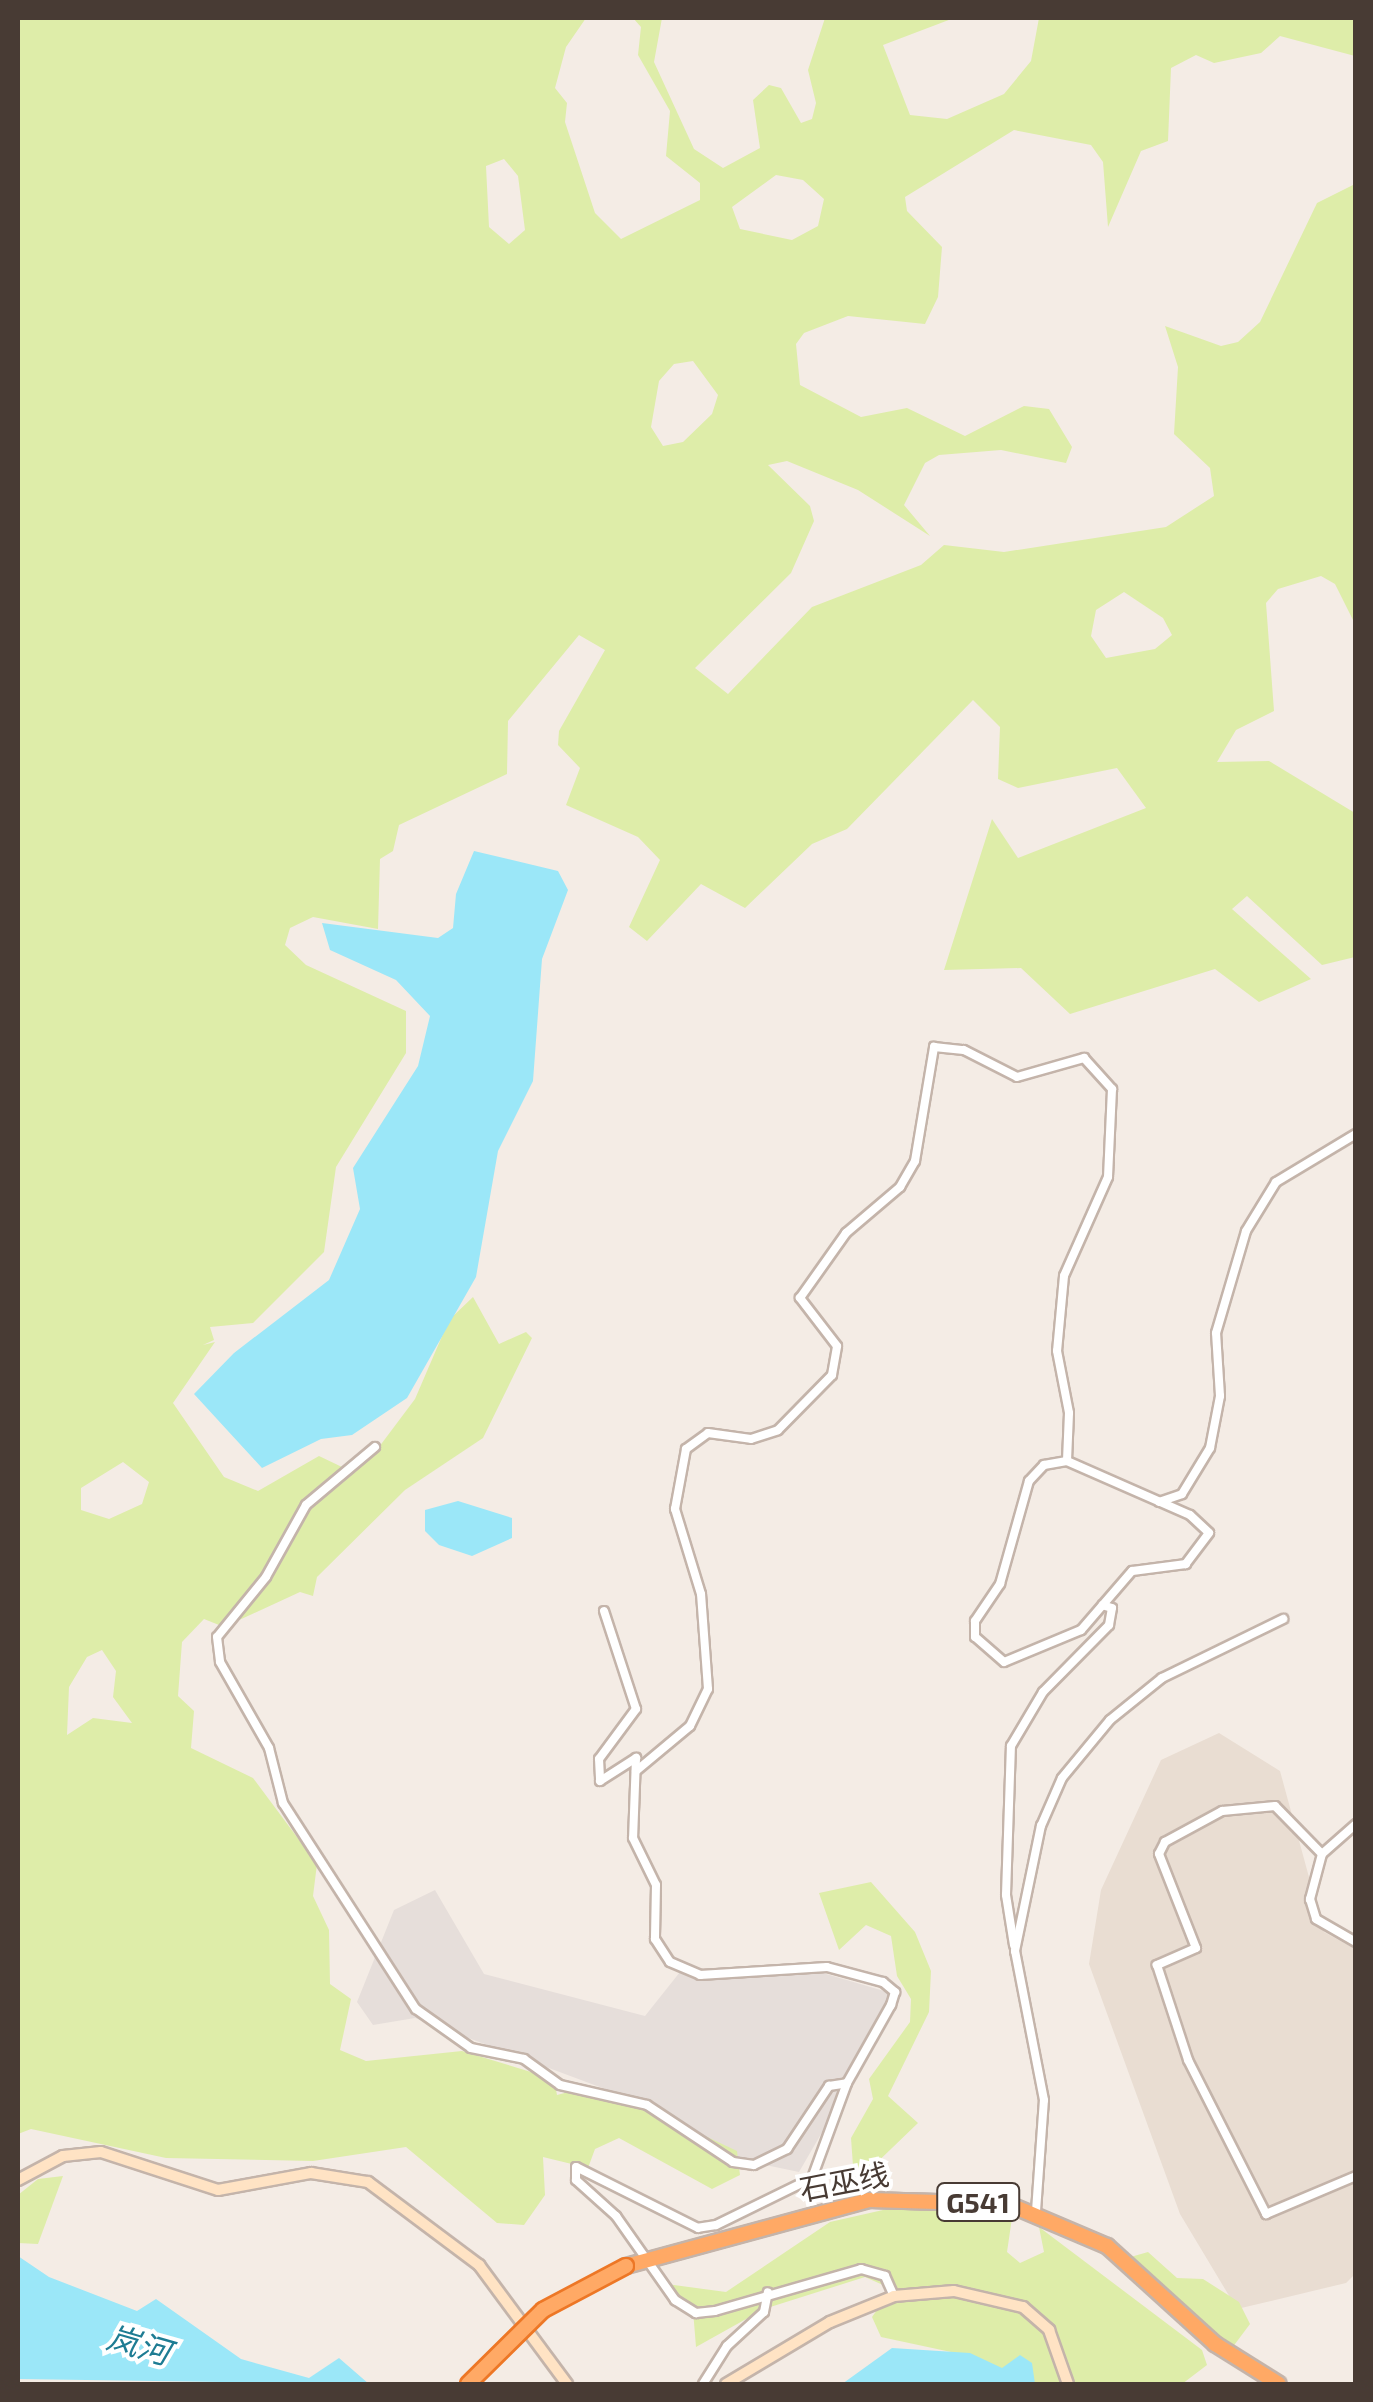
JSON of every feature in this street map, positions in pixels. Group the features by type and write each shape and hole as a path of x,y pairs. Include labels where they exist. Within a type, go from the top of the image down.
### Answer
{"highway":[{"name":"石巫线","path":"468,2384 543,2310 626,2266 646,2257 869,2200 1036,2211 1107,2246 1214,2344 1279,2384"}],"street":[{"path":"636,1770 690,1726 708,1689 702,1594 675,1509 686,1449 708,1434 751,1438 778,1430 832,1375 837,1346 800,1298 846,1233 900,1187 915,1161 934,1047 964,1050 1017,1077 1084,1058 1112,1089 1108,1177 1064,1276 1057,1352 1070,1413 1067,1461"},
{"path":"1159,1502 1182,1494 1210,1448 1220,1396 1216,1332 1246,1230 1276,1182 1356,1134"},
{"path":"374,1447 306,1505 266,1577 217,1637 220,1662 268,1748 282,1803 416,2009 471,2048 524,2060 560,2085 646,2105 733,2162 754,2165 787,2150 829,2086 847,2083"},
{"path":"1067,1461 1159,1502 1209,1533 1186,1564 1132,1570 1080,1630 1022,1660 990,1656 975,1637 980,1605 1000,1584 1029,1482 1044,1465 1067,1461"},
{"path":"1036,2211 1044,2100 1006,1895 1011,1746 1043,1692 1109,1626 1112,1608 1102,1605"},
{"path":"604,1611 636,1708 599,1759 600,1781 626,1758 636,1758 633,1838 656,1884 655,1938 670,1962 700,1975 827,1967 895,1992 847,2083 812,2178 716,2225 698,2228 576,2167 576,2180 616,2216 675,2300 696,2314 861,2269 885,2276 894,2296"},
{"path":"1015,1951 1041,1826 1062,1778 1110,1720 1162,1678 1284,1619"},
{"path":"1322,1854 1276,1806 1222,1811 1164,1842 1159,1854 1196,1948 1157,1965 1188,2060 1266,2214 1356,2176"},
{"path":"1356,1824 1322,1854 1310,1890 1316,1919 1356,1942"},
{"path":"18,2180 63,2156 101,2152 209,2189 249,2188 311,2172 357,2178 404,2202 479,2265 567,2384"},
{"path":"703,2384 727,2346 764,2312 768,2292"},
{"path":"726,2384 830,2322 894,2296 983,2293 1023,2307 1049,2330 1068,2384"}],"shaded area":[{"path":"1219,1733 1280,1771 1324,1932 1355,1949 1356,2273 1346,2283 1237,2309 1180,2214 1089,1964 1101,1890 1161,1760"},
{"path":"435,1890 484,1974 645,2016 680,1972 799,1966 901,1996 799,2172 728,2157 640,2102 415,2018 373,2025 357,2002 394,1910"}],"green space":[{"path":"18,18 586,18 566,47 555,88 567,103 565,122 595,213 621,239 700,200 700,183 666,156 670,111 638,55 641,27 633,18 662,18 654,62 694,149 723,168 760,148 753,100 769,85 781,88 801,123 812,119 816,103 808,70 825,18 954,18 883,45 910,115 947,119 1004,94 1031,61 1039,18 1355,18 1355,56 1280,36 1261,53 1214,63 1196,55 1171,68 1168,141 1141,151 1108,227 1103,162 1091,145 1014,130 905,197 907,211 942,247 938,297 925,324 848,316 804,333 796,344 800,385 861,417 907,408 965,436 1024,406 1049,409 1072,447 1066,463 1001,450 939,455 925,463 904,505 930,536 858,490 787,461 768,465 810,506 814,521 791,573 695,668 728,694 812,607 921,565 944,545 1004,552 1166,527 1214,496 1210,468 1174,434 1178,367 1165,326 1221,346 1238,342 1260,322 1317,203 1355,184 1355,624 1335,584 1321,576 1278,589 1266,603 1274,711 1236,730 1217,762 1269,761 1355,813 1355,957 1322,965 1247,896 1232,909 1311,979 1259,1002 1215,969 1070,1014 1021,968 944,970 992,819 1018,858 1146,808 1117,768 1018,788 998,779 1000,727 973,700 847,829 812,844 745,908 701,884 647,941 629,927 660,860 638,837 566,805 580,768 558,745 559,731 605,650 579,635 508,721 507,774 399,825 393,851 380,859 378,929 313,917 290,928 285,945 306,965 406,1011 406,1053 336,1167 324,1252 253,1323 210,1327 214,1340 203,1345 215,1342 173,1403 224,1477 258,1491 319,1456 342,1467 370,1459 415,1399 449,1320 473,1297 499,1344 526,1332 532,1338 483,1438 405,1490 317,1577 313,1596 300,1592 224,1627 204,1619 182,1642 178,1696 194,1711 191,1748 253,1778 317,1864 313,1896 329,1930 330,1984 351,1999 340,2050 366,2061 462,2051 554,2079 557,2095 576,2090 631,2101 737,2151 740,2175 712,2189 619,2138 595,2149 588,2168 543,2157 545,2195 524,2225 497,2223 406,2147 313,2161 166,2158 31,2129 18,2134","holes":["504,159 518,176 525,230 509,244 489,227 486,166","776,175 803,180 824,199 818,226 792,240 740,229 732,207","693,361 718,395 712,414 683,442 663,446 651,427 659,381 674,364","1124,592 1163,618 1172,635 1155,649 1106,658 1091,636 1096,610","123,1462 149,1482 142,1504 109,1519 81,1510 81,1488","102,1650 116,1671 113,1697 132,1723 93,1718 67,1735 69,1687 87,1657"]},
{"path":"871,1882 915,1932 931,1971 929,2012 888,2096 918,2123 865,2174 853,2166 851,2138 873,2099 869,2079 910,2022 911,1999 897,1976 891,1936 866,1925 839,1950 819,1893"},
{"path":"63,2176 38,2244 18,2243 18,2195 38,2179"},
{"path":"983,2203 1012,2218 1007,2252 1020,2263 1044,2252 1039,2227 1202,2350 1207,2365 1182,2384 985,2384 951,2352 881,2337 872,2317 892,2289 865,2277 764,2309 696,2347 693,2310 659,2283 726,2292 830,2222 905,2205"},
{"path":"1148,2252 1177,2278 1203,2279 1239,2302 1250,2324 1232,2348 1212,2353 1202,2327 1127,2258"}],"water":[{"path":"474,851 558,871 568,890 542,959 533,1081 498,1151 476,1277 407,1398 352,1435 321,1439 262,1468 194,1394 234,1353 329,1280 360,1209 353,1168 418,1066 430,1016 396,980 330,950 322,923 438,938 453,928 456,894"},
{"path":"458,1501 512,1518 512,1538 472,1556 439,1545 425,1531 425,1510"},
{"name":"岚河","path":"18,2256 49,2277 137,2311 156,2299 241,2359 309,2378 339,2358 369,2384 18,2379"},
{"path":"892,2348 970,2353 1002,2368 1020,2355 1032,2363 1035,2384 842,2384"}]}
